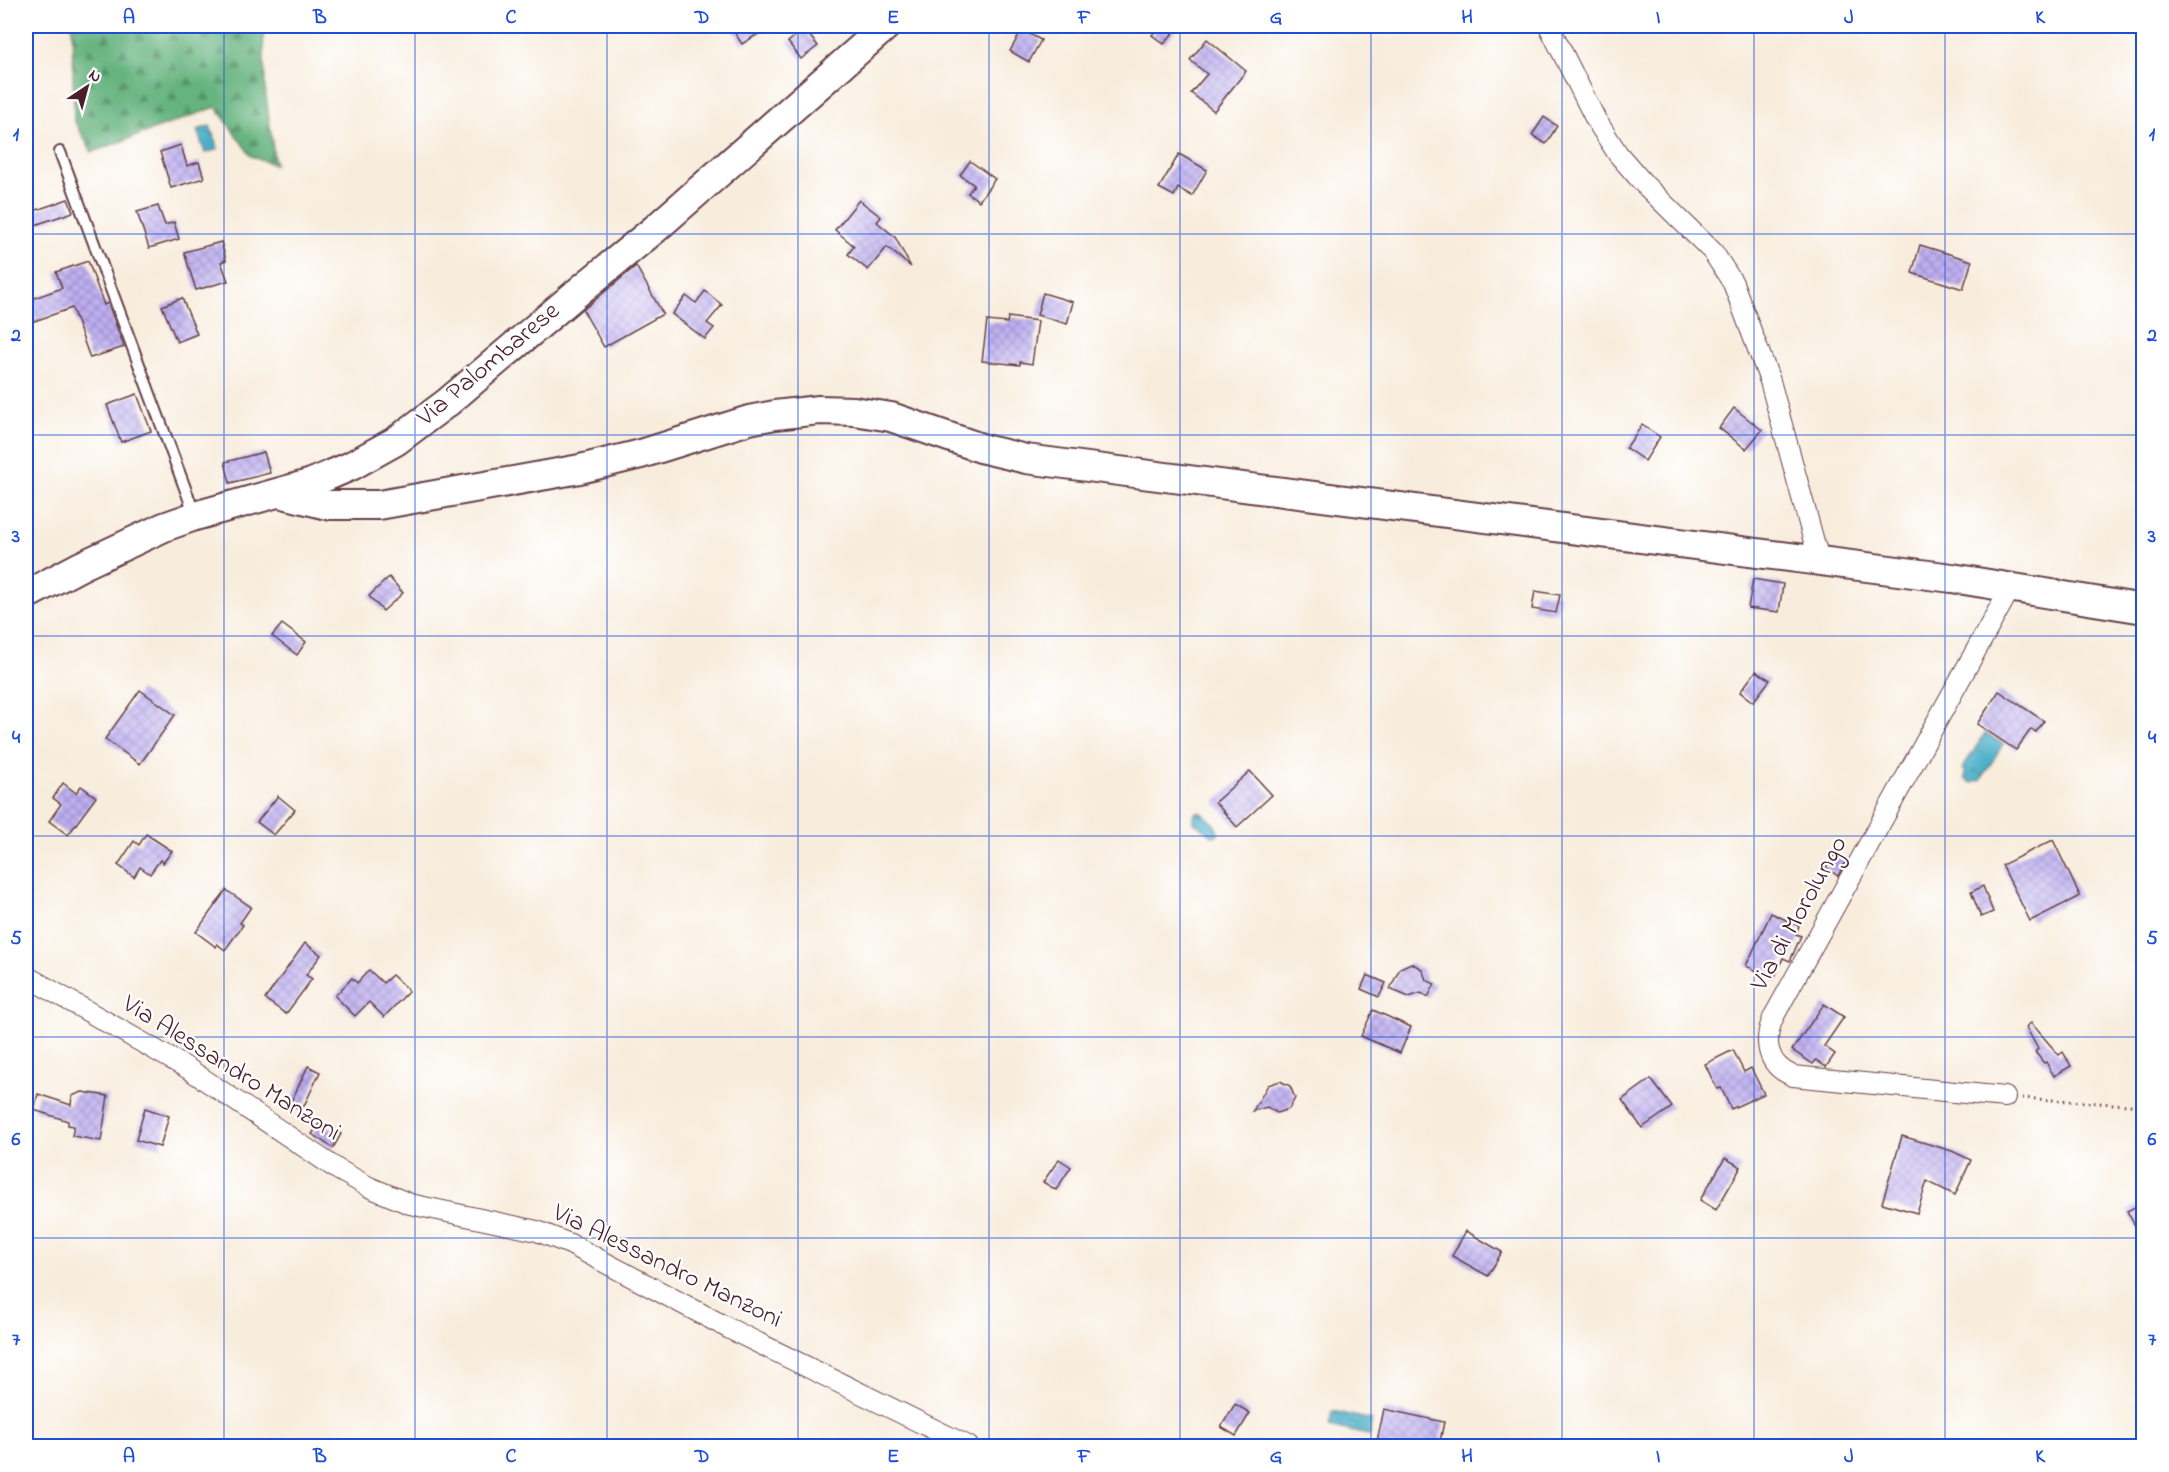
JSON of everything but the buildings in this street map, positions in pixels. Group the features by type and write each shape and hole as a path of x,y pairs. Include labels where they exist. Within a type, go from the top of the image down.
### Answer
{"street":[{"name":"Via Palombarese","path":"26,595 140,538 195,516 309,484 351,466 396,441 436,412 684,205 886,26"},
{"path":"1549,26 1596,120 1618,154 1644,184 1713,252 1733,284 1770,381 1820,560"},
{"path":"279,494 327,505 379,505 580,469 641,454 749,420 819,411 854,411 903,421 984,449 1026,459 1820,560 2012,587 2144,609"},
{"name":"Via di Morolungo","path":"2006,1097 1793,1076 1780,1069 1771,1058 1767,1039 1774,1016 2012,587"},
{"name":"Via Alessandro Manzoni","path":"26,976 205,1078 337,1169 369,1187 410,1204 537,1231 570,1244 730,1329 968,1446"}],"lane":[{"path":"60,152 195,516"}],"path":[{"path":"2006,1097 2144,1106"}],"green space":[{"path":"72,26 263,26 265,88 275,165 251,156 216,107 92,152 74,120"}],"water":[{"path":"210,126 218,149 205,153 197,130"},
{"path":"1985,733 2003,744 1980,781 1972,783 1965,779 1965,771 1962,769"},
{"path":"1196,812 1210,820 1218,835 1212,836 1194,822"},
{"path":"1333,1411 1372,1420 1369,1435 1329,1426"}]}
